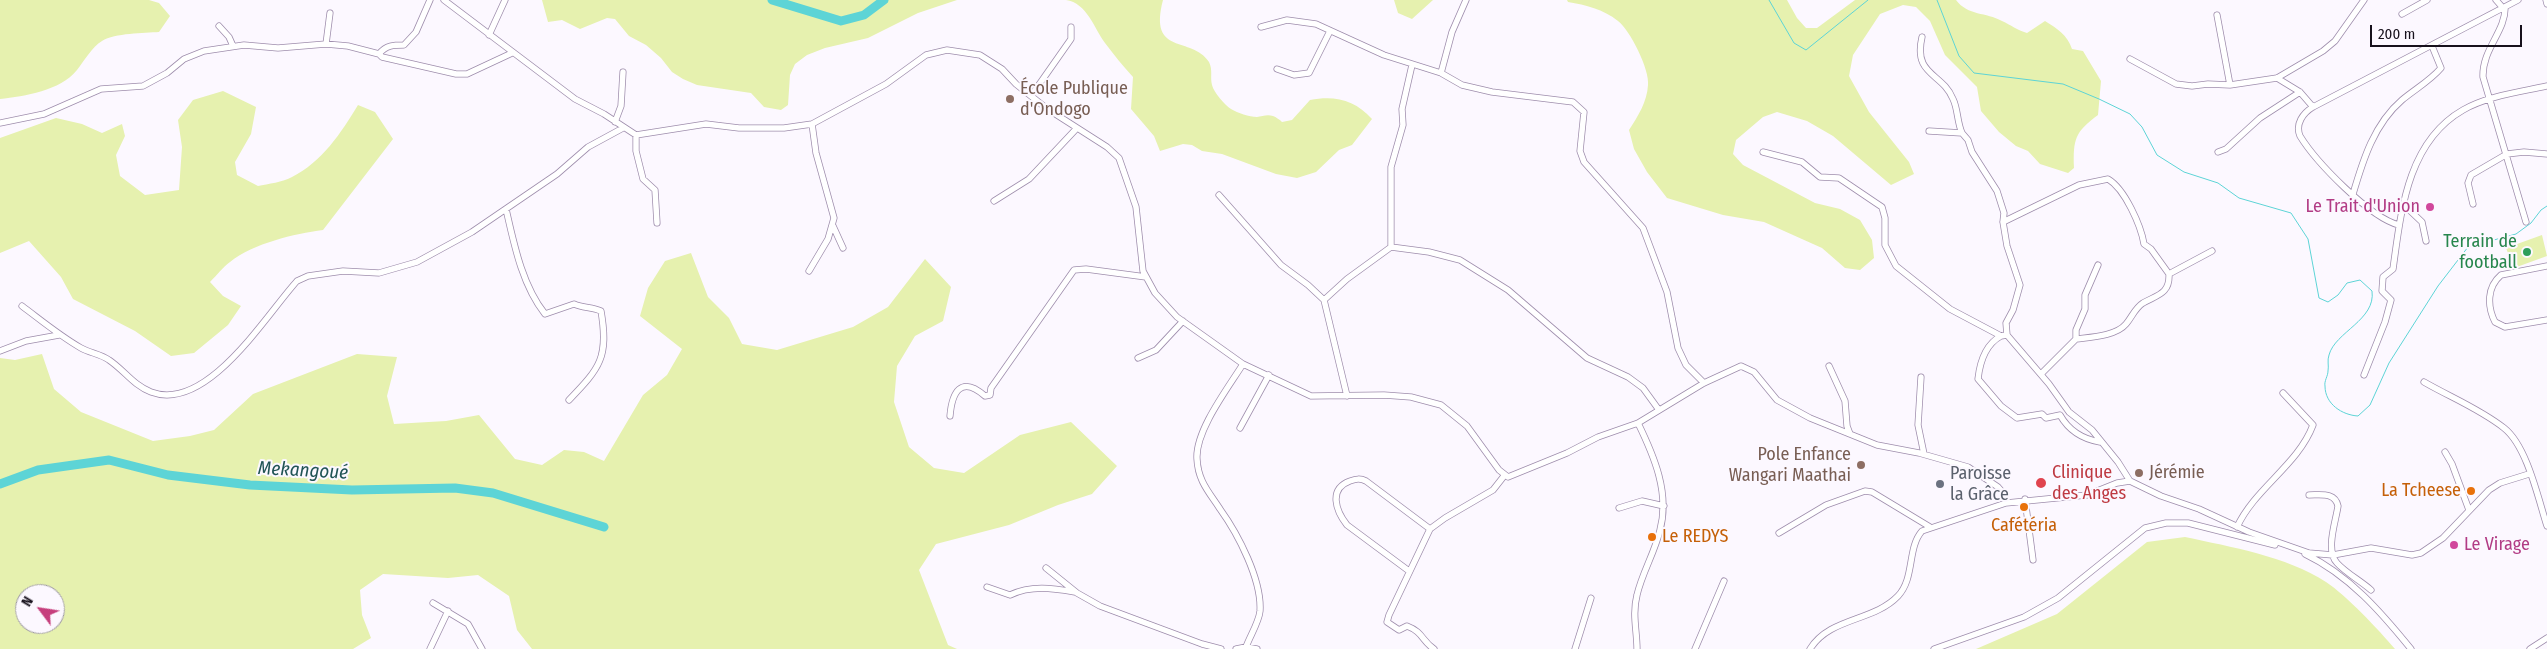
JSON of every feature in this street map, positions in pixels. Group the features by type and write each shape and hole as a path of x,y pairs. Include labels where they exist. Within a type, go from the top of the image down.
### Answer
{"street":[{"path":"379,54 383,48 404,46 416,32 430,0"},
{"path":"444,0 575,99 636,135 706,124 739,128 784,128 812,124 879,89 920,58 933,52 954,50 972,52 989,59 1031,96 1114,152 1121,162 1136,207 1141,262 1146,277 1167,307 1184,321 1243,364 1311,396 1398,396 1441,405 1467,426 1504,476 1511,477 1598,437 1638,423 1704,383 1744,366 1759,378 1777,400 1810,418 1882,447 1924,454 1975,471 2002,491 2006,503"},
{"path":"489,35 504,0"},
{"path":"1441,73 1452,32 1466,0"},
{"path":"2130,59 2176,84 2192,86 2208,84 2230,85 2277,78 2323,51 2335,41 2364,0"},
{"path":"2402,14 2427,0"},
{"path":"2496,0 2504,7 2505,16 2484,61 2483,77 2526,222"},
{"path":"2399,225 2390,222 2353,194 2324,167 2300,136 2298,131 2301,120 2313,107 2518,0"},
{"path":"2546,0 2547,4"},
{"path":"326,44 330,13"},
{"path":"2217,15 2230,85"},
{"path":"1261,27 1287,20 1316,24 1412,65 1441,73 1462,85 1492,92 1573,102 1582,108 1584,112 1580,151 1584,162 1643,228 1667,292 1678,348 1686,364 1704,383"},
{"path":"219,26 234,46"},
{"path":"1031,96 1071,39 1071,27"},
{"path":"1277,69 1294,75 1309,73 1330,31"},
{"path":"1922,37 1919,51 1921,60 1954,100 1958,123 1968,140 1972,152 1997,192 2004,213 2003,222 2009,254 2020,285 2013,310 2006,323 2004,335"},
{"path":"0,123 44,114 101,89 143,86 168,74 193,54 234,46 278,48 326,44 348,46 379,54 382,57 413,63 430,70 456,74 474,71 512,53"},
{"path":"2353,194 2364,157 2383,122 2402,100 2441,68 2432,46"},
{"path":"1391,247 1391,167 1403,125 1402,108 1412,65"},
{"path":"615,122 621,106 623,72"},
{"path":"2277,78 2300,92 2313,107"},
{"path":"2364,375 2385,322 2391,300 2382,292 2382,277 2393,269 2403,204 2413,172 2433,136 2464,110 2491,99 2547,86"},
{"path":"2218,152 2226,149 2260,118 2300,92"},
{"path":"812,124 816,153 832,209 833,226 842,248"},
{"path":"22,306 59,335 86,351 108,359 138,386 153,393 170,394 178,392 199,384 228,363 244,348 297,281 308,276 343,272 379,273 396,270 417,262 472,232 557,174 588,147 623,128"},
{"path":"994,201 1029,179 1077,128"},
{"path":"1929,131 1962,132"},
{"path":"636,135 636,151 643,179 655,190 657,223"},
{"path":"1763,152 1802,162 1820,177 1839,178 1882,207 1885,218 1885,245 1896,266 1950,309 2004,335 2041,374 2069,412 2092,430 2100,442 2122,466 2130,481"},
{"path":"2473,204 2469,179 2507,154 2524,152 2547,154"},
{"path":"2003,222 2080,185 2108,179 2119,190 2133,212 2144,244 2151,249 2170,274"},
{"path":"1219,194 1281,265 1308,285 1324,300 1346,396"},
{"path":"2403,204 2422,222 2426,241"},
{"path":"506,209 526,278 537,304 544,314 574,304 581,308 591,307 601,311 604,343 600,364 569,400"},
{"path":"809,271 833,226"},
{"path":"1392,230 1394,242 1402,250"},
{"path":"1324,300 1342,283 1391,247"},
{"path":"1391,247 1402,250 1429,252 1460,260 1508,290 1586,358 1628,377 1643,388 1659,410"},
{"path":"2041,374 2076,338 2097,337 2120,329 2143,303 2165,292 2170,274 2212,251"},
{"path":"2076,338 2076,330 2085,309 2085,295 2098,265"},
{"path":"2547,266 2501,275 2492,287 2489,303 2495,322 2505,327 2547,320"},
{"path":"950,416 952,398 958,388 968,386 977,389 985,396 990,395 992,388 1074,270 1086,269 1146,277"},
{"path":"1138,358 1156,350 1184,321"},
{"path":"0,351 26,341 59,335"},
{"path":"2004,335 1991,341 1980,365 1978,379 2001,406 2016,418 2042,414 2046,418 2060,415 2076,434 2100,442"},
{"path":"1243,364 1208,422 1199,442 1196,460 1202,485 1232,529 1253,575 1260,600 1260,614 1246,647"},
{"path":"1829,366 1845,402 1847,426 1850,434"},
{"path":"1240,428 1268,375"},
{"path":"1920,377 1918,425 1924,454"},
{"path":"2424,382 2504,428 2518,446 2547,526"},
{"path":"2237,527 2255,497 2293,456 2313,426 2283,393"},
{"path":"1637,649 1634,621 1636,596 1660,530 1664,506 1663,492 1652,452 1638,423"},
{"path":"2445,452 2452,464 2469,510"},
{"path":"1810,649 1824,633 1840,624 1882,609 1899,594 1908,578 1918,536 1922,531 2006,503 2087,495 2116,483 2130,481 2161,496 2196,508 2237,527 2310,553 2333,554 2371,548 2408,555 2421,553 2443,538 2488,490 2505,481 2529,474"},
{"path":"1434,649 1428,645 1422,635 1415,629 1407,626 1399,630 1387,622 1409,571 1430,530 1445,518 1493,490 1504,476"},
{"path":"1409,571 1347,525 1340,515 1335,500 1337,492 1344,483 1360,478 1375,486 1430,530"},
{"path":"1779,533 1826,505 1865,491 1872,492 1930,527"},
{"path":"2310,495 2330,495 2337,500 2338,506 2332,545 2333,554 2337,563 2371,590"},
{"path":"2025,500 2033,560"},
{"path":"1619,508 1642,501 1664,506"},
{"path":"1934,649 2024,617 2058,598 2145,528 2166,523 2188,523 2270,543 2307,555 2323,564 2370,602 2411,649"},
{"path":"1046,568 1077,593 1100,606 1185,638 1221,649"},
{"path":"1695,649 1724,581"},
{"path":"987,587 1010,595 1023,589 1050,588 1077,593"},
{"path":"1575,649 1591,598"},
{"path":"433,603 468,624 482,649"},
{"path":"430,649 448,611"},
{"path":"2530,649 2547,638"},
{"path":"1236,649 1246,647 1256,649"}],"green space":[{"path":"0,0 149,0 159,3 170,16 159,32 122,35 102,41 70,77 52,88 31,94 0,99"},
{"path":"542,0 957,0 918,13 868,38 825,48 807,55 795,64 790,75 788,105 781,110 764,107 751,93 697,85 683,79 672,72 661,58 646,45 629,36 615,19 607,18 580,29 562,20 548,22"},
{"path":"1066,0 1163,0 1160,18 1161,30 1166,38 1202,54 1209,62 1211,82 1220,99 1229,107 1247,116 1271,115 1282,122 1292,120 1310,100 1328,98 1352,103 1372,119 1352,145 1339,150 1316,172 1297,178 1276,174 1222,154 1202,151 1192,145 1183,144 1160,151 1154,136 1131,109 1133,77 1105,43 1085,11 1073,2"},
{"path":"1394,0 1433,0 1412,19 1398,13"},
{"path":"1567,0 1787,0 1797,18 1806,28 1817,28 1855,0 1956,0 1966,9 1996,18 2027,33 2045,21 2058,30 2068,40 2072,49 2083,51 2101,81 2098,115 2084,126 2077,137 2074,150 2074,168 2068,173 2040,164 2028,151 2016,146 1999,132 1981,111 1977,87 1945,55 1930,21 1916,7 1903,5 1880,14 1853,55 1849,76 1869,112 1909,162 1914,174 1891,185 1833,136 1807,121 1777,112 1763,117 1736,140 1733,154 1743,165 1815,203 1840,209 1860,220 1872,240 1874,258 1860,270 1845,268 1822,248 1764,222 1723,215 1667,198 1647,172 1634,149 1629,130 1644,103 1648,85 1646,70 1638,51 1628,33 1618,21 1594,8 1568,2"},
{"path":"223,91 256,107 251,134 235,162 237,175 258,186 288,179 313,163 338,136 358,105 375,112 393,139 323,230 287,237 240,255 227,264 210,282 223,296 241,306 228,325 194,353 171,356 135,331 73,299 61,277 29,241 0,253 0,138 56,118 82,124 102,133 122,124 125,136 116,155 120,176 145,195 179,190 182,147 178,120 193,100"},
{"name":"Terrain de football","path":"2542,235 2547,256 2514,268 2506,248"},
{"path":"691,253 708,297 729,318 742,344 777,350 853,327 888,307 925,259 951,287 943,321 915,336 897,366 894,402 909,447 934,468 964,473 1020,435 1071,422 1117,466 1092,494 1058,505 1009,525 936,544 919,570 948,645 957,649 532,649 517,630 509,596 478,575 448,578 383,574 360,590 362,615 371,638 353,649 0,649 0,358 15,360 42,354 54,389 81,412 153,441 190,436 214,430 253,394 357,354 397,357 387,396 394,424 446,421 479,415 515,459 542,465 564,450 584,452 604,461 643,395 667,375 682,349 640,316 648,288 665,261"},
{"path":"2185,537 2276,559 2310,573 2343,595 2395,649 1976,649 2057,614 2147,542"}],"waterway":[{"path":"772,0 841,21 864,15 884,0"},
{"path":"1769,0 1794,43 1806,50 1868,0"},
{"path":"1937,0 1959,56 1974,73 2063,84 2130,114 2142,127 2157,155 2184,172 2218,183 2239,198 2291,213 2308,239 2319,298 2328,302 2338,295 2347,283 2360,280 2372,291 2372,301 2368,310 2339,339 2328,357 2326,392 2331,403 2346,413 2358,416 2370,405 2389,363 2438,286 2468,247 2516,234 2531,223 2541,210 2547,206"},
{"name":"Mekangoué","path":"0,484 38,470 109,460 168,475 250,485 352,490 455,488 493,493 604,527"}],"place":[{"name":"École Publique d'Ondogo","path":"1010,99"},
{"name":"Le Trait d'Union","path":"2430,207"},
{"name":"Terrain de football","path":"2527,252"},
{"name":"Pole Enfance Wangari Maathai","path":"1861,465"},
{"name":"Jérémie","path":"2139,473"},
{"name":"Clinique des Anges","path":"2041,483"},
{"name":"Paroisse la Grâce","path":"1940,484"},
{"name":"La Tcheese","path":"2471,491"},
{"name":"Cafétéria","path":"2024,507"},
{"name":"Le REDYS","path":"1652,537"},
{"name":"Le Virage","path":"2454,545"}]}
